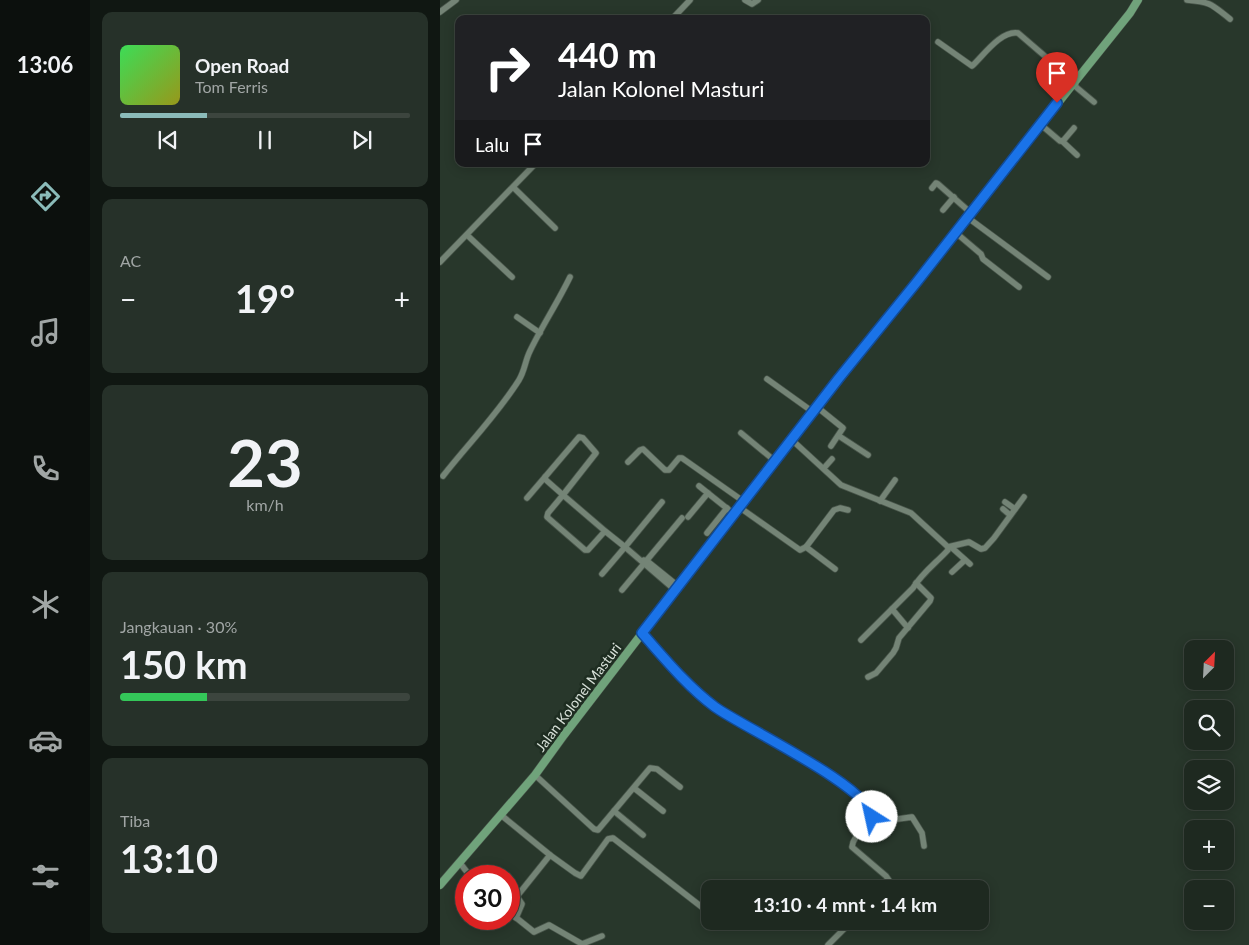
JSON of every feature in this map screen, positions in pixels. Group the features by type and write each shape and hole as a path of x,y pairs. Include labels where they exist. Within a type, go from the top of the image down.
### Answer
{"main road":[{"name":"Jalan Kolonel Masturi","path":"440,886 535,775 736,510 1040,124 1130,13 1138,0"}],"street":[{"path":"440,12 456,0"},
{"path":"676,15 690,0"},
{"path":"745,0 752,4 758,0"},
{"path":"1187,0 1213,5 1230,19"},
{"path":"938,42 972,66 987,49 1007,36 1016,33 1074,82 1076,87 1094,102"},
{"path":"1040,124 1077,155"},
{"path":"1062,141 1074,128"},
{"path":"440,262 533,167"},
{"path":"932,188 936,183 938,184 954,197 969,215 1048,278"},
{"path":"514,188 556,228"},
{"path":"943,210 954,197"},
{"path":"955,232 981,254 983,259 1018,287"},
{"path":"467,235 512,277"},
{"path":"441,476 498,411 522,375 529,352 570,277"},
{"path":"517,317 540,333"},
{"path":"767,379 843,428 831,446"},
{"path":"741,432 775,461"},
{"path":"839,436 868,455"},
{"path":"527,498 578,437 583,438 596,451 596,454 547,515 548,519 586,551 605,531"},
{"path":"792,440 843,486 911,513 967,562 952,572"},
{"path":"628,462 643,449 665,470 668,470 679,458 682,458 736,510 800,550 806,547 834,510 840,508 848,510"},
{"path":"824,468 832,459"},
{"path":"545,477 546,480 605,531 676,588"},
{"path":"880,501 895,480"},
{"path":"699,486 725,510 736,510"},
{"path":"622,590 644,562 708,493"},
{"path":"861,640 913,588 918,579 950,547 969,542 985,548 1024,497"},
{"path":"602,574 662,502"},
{"path":"1005,502 1015,509"},
{"path":"1003,509 1010,515"},
{"path":"707,533 725,510"},
{"path":"806,547 835,569"},
{"path":"868,678 893,653 899,638 931,599 916,583"},
{"path":"892,609 908,628"},
{"path":"642,633 686,683 715,707 819,767 845,786 870,809 898,819 912,817 922,833 924,846"},
{"path":"535,775 594,828 600,829 652,767 680,787"},
{"path":"634,788 663,811"},
{"path":"870,809 872,814 871,821 855,837 852,847 889,880"},
{"path":"614,811 643,835"},
{"path":"501,815 550,855 581,876 608,840 613,838 701,906"},
{"path":"520,892 550,855"},
{"path":"520,922 532,932 549,925 582,944 602,936"},
{"path":"828,945 843,930"},
{"path":"570,945 575,940"}],"route":[{"path":"872,817 870,809 835,778 715,707 686,683 642,633 839,378 1057,103"}]}
